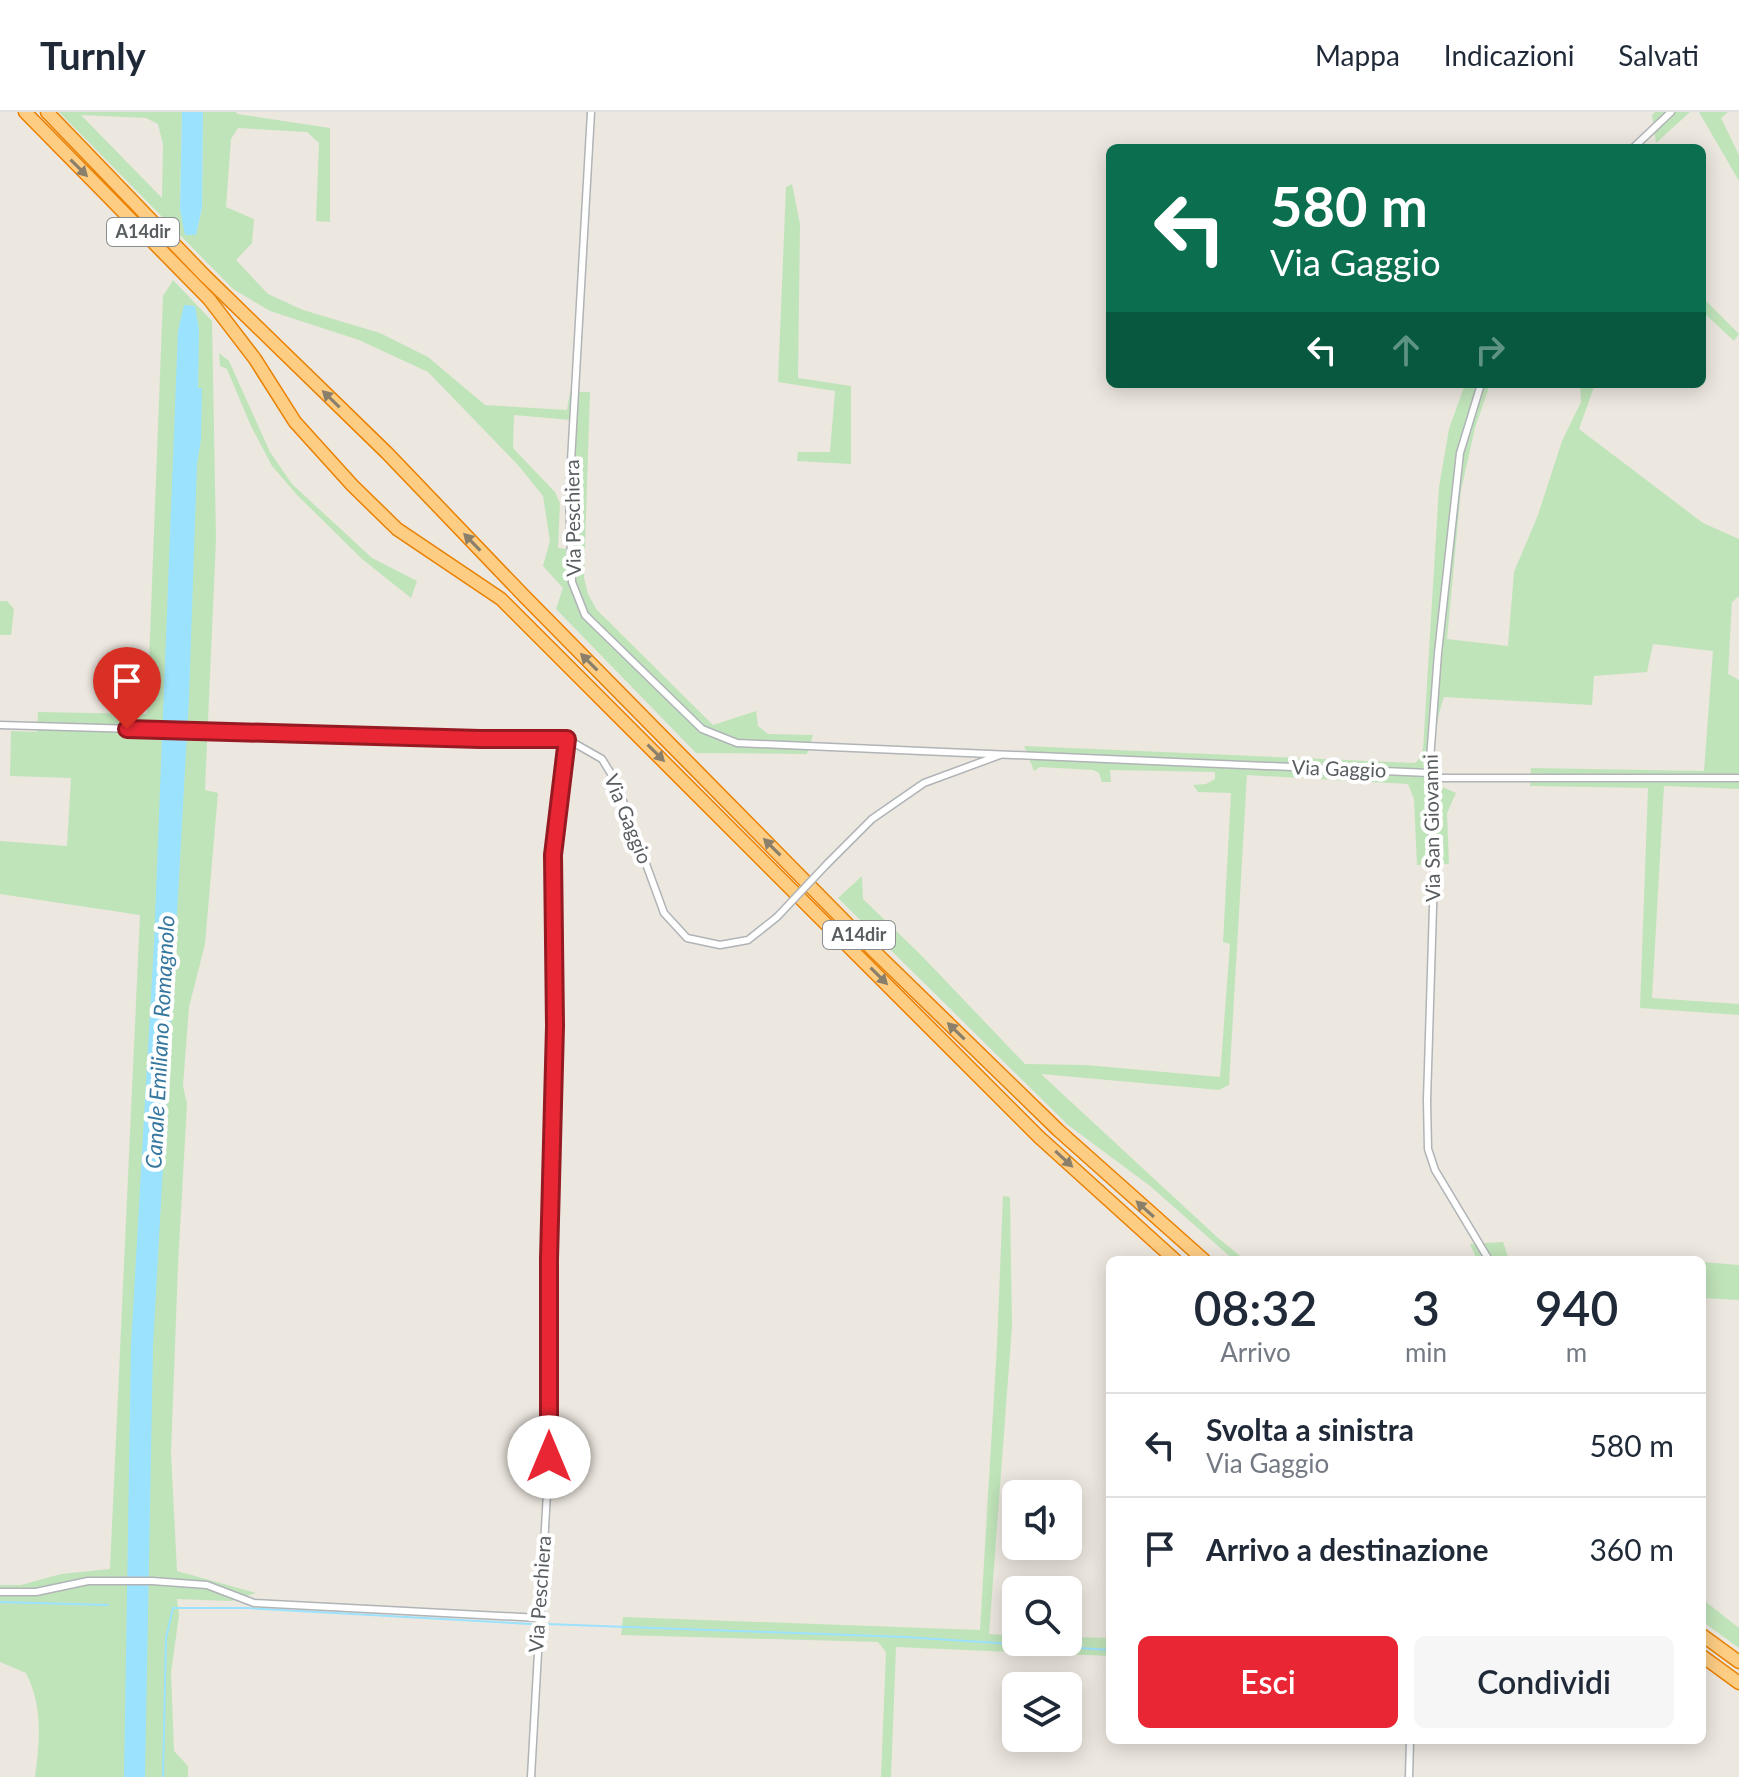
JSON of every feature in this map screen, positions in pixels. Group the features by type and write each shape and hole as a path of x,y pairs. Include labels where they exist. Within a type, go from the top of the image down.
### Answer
{"highway":[{"name":"A14dir","path":"25,112 209,299 255,359 295,422 352,485 397,529 501,599 1039,1137 1171,1256"},
{"name":"A14dir","path":"47,112 205,276 387,453 875,952 1058,1130 1200,1256"},
{"path":"1706,1638 1739,1662"},
{"path":"1706,1659 1739,1683"}],"street":[{"name":"Via Peschiera","path":"591,112 569,496 572,582 585,615 702,729 737,743 986,754"},
{"path":"1637,144 1671,112"},
{"name":"Via San Giovanni","path":"1480,388 1460,453 1439,639 1429,773 1434,875 1427,1100 1428,1149 1435,1170 1487,1256"},
{"name":"Via Gaggio","path":"0,725 567,739 602,759 616,782 664,913 687,938 720,945 748,940 777,917 872,819 924,783 1004,754"},
{"name":"Via Peschiera","path":"531,1777 549,1457 549,1259 555,1026 553,855 567,739"},
{"name":"Via Gaggio","path":"986,754 1429,773 1440,778 1739,778"},
{"path":"0,1592 36,1592 88,1581 152,1581 207,1585 254,1603 539,1618"},
{"path":"1409,1777 1410,1744"}],"green space":[{"path":"59,112 182,112 180,209 186,235 196,235 202,208 203,112 236,112 330,128 330,222 316,221 319,143 307,132 238,128 231,139 226,207 254,219 252,243 236,260 268,294 303,310 380,333 428,357 485,405 567,410 570,392 590,392 584,578 597,610 713,725 756,711 758,726 768,734 813,735 807,754 696,753 556,609 563,588 543,566 550,541 543,496 518,465 428,372 359,340 270,311 233,289","holes":["81,115 146,118 158,124 163,145 162,198","514,415 570,420 567,549 558,548 560,503 555,492 513,448"]},
{"path":"1655,112 1690,112 1656,143 1652,115"},
{"path":"1699,112 1728,112 1721,118 1739,155 1739,181"},
{"path":"792,184 800,224 798,378 851,386 851,464 797,461 798,452 830,452 835,391 778,382 786,187"},
{"path":"173,280 212,321 216,539 205,790 218,793 205,944 189,1007 183,1086 187,1104 171,1453 177,1571 256,1593 231,1601 177,1599 179,1615 171,1673 174,1751 188,1766 188,1777 35,1777 38,1711 26,1673 0,1662 0,1585 21,1585 61,1574 110,1569 140,915 0,894 0,841 67,846 71,778 10,776 11,731 37,732 38,712 147,714 163,296"},
{"path":"1706,301 1739,334 1734,341 1706,315"},
{"path":"219,353 229,361 270,452 292,484 372,558 417,581 411,598 362,559 272,466 227,369 220,366"},
{"path":"1464,388 1489,388 1475,428 1461,490 1447,639 1508,646 1514,572 1538,515 1562,441 1581,402 1580,388 1594,388 1579,429 1703,523 1739,539 1739,596 1732,602 1728,674 1739,680 1739,789 1664,786 1652,998 1739,1004 1739,1015 1640,1008 1648,788 1530,786 1531,768 1704,771 1713,651 1653,644 1647,672 1594,676 1592,705 1444,697 1434,752 1438,785 1456,793 1447,813 1449,864 1417,865 1414,799 1408,784 1247,775 1229,1085 1219,1090 1041,1074 1240,1256 1229,1256 1150,1186 1068,1125 838,898 862,876 863,899 1025,1064 1086,1065 1220,1077 1230,944 1223,942 1231,793 1198,792 1193,785 1206,784 1215,779 1215,772 1110,770 1111,782 1102,782 1099,773 1093,770 1040,767 1034,771 1024,746 1415,763 1423,749 1439,487 1449,429"},
{"path":"0,601 7,601 14,609 11,635 0,635"},
{"path":"1003,1196 1010,1197 1012,1326 989,1634 1002,1635 1002,1651 896,1647 891,1777 881,1777 886,1652 878,1642 621,1635 623,1617 980,1630"},
{"path":"1503,1242 1508,1256 1475,1256 1470,1244"},
{"path":"1706,1262 1739,1265 1739,1300 1706,1298"},
{"path":"1706,1602 1739,1628 1739,1648 1706,1624"},
{"path":"1082,1637 1106,1638 1106,1656 1082,1655"}],"water":[{"path":"182,112 203,112 202,208 196,235 185,235 180,209"},
{"name":"Canale Emiliano Romagnolo","path":"184,305 195,306 199,330 201,439 197,464 189,697 153,1346 145,1777 124,1777 131,1346 154,943 178,331"}],"waterway":[{"path":"0,1602 108,1605"},
{"path":"163,1777 166,1638 173,1608 246,1608 531,1624"},
{"path":"546,1624 904,1637 1106,1650"}],"route":[{"path":"127,729 567,739 553,855 555,1026 549,1259 549,1457"}]}
